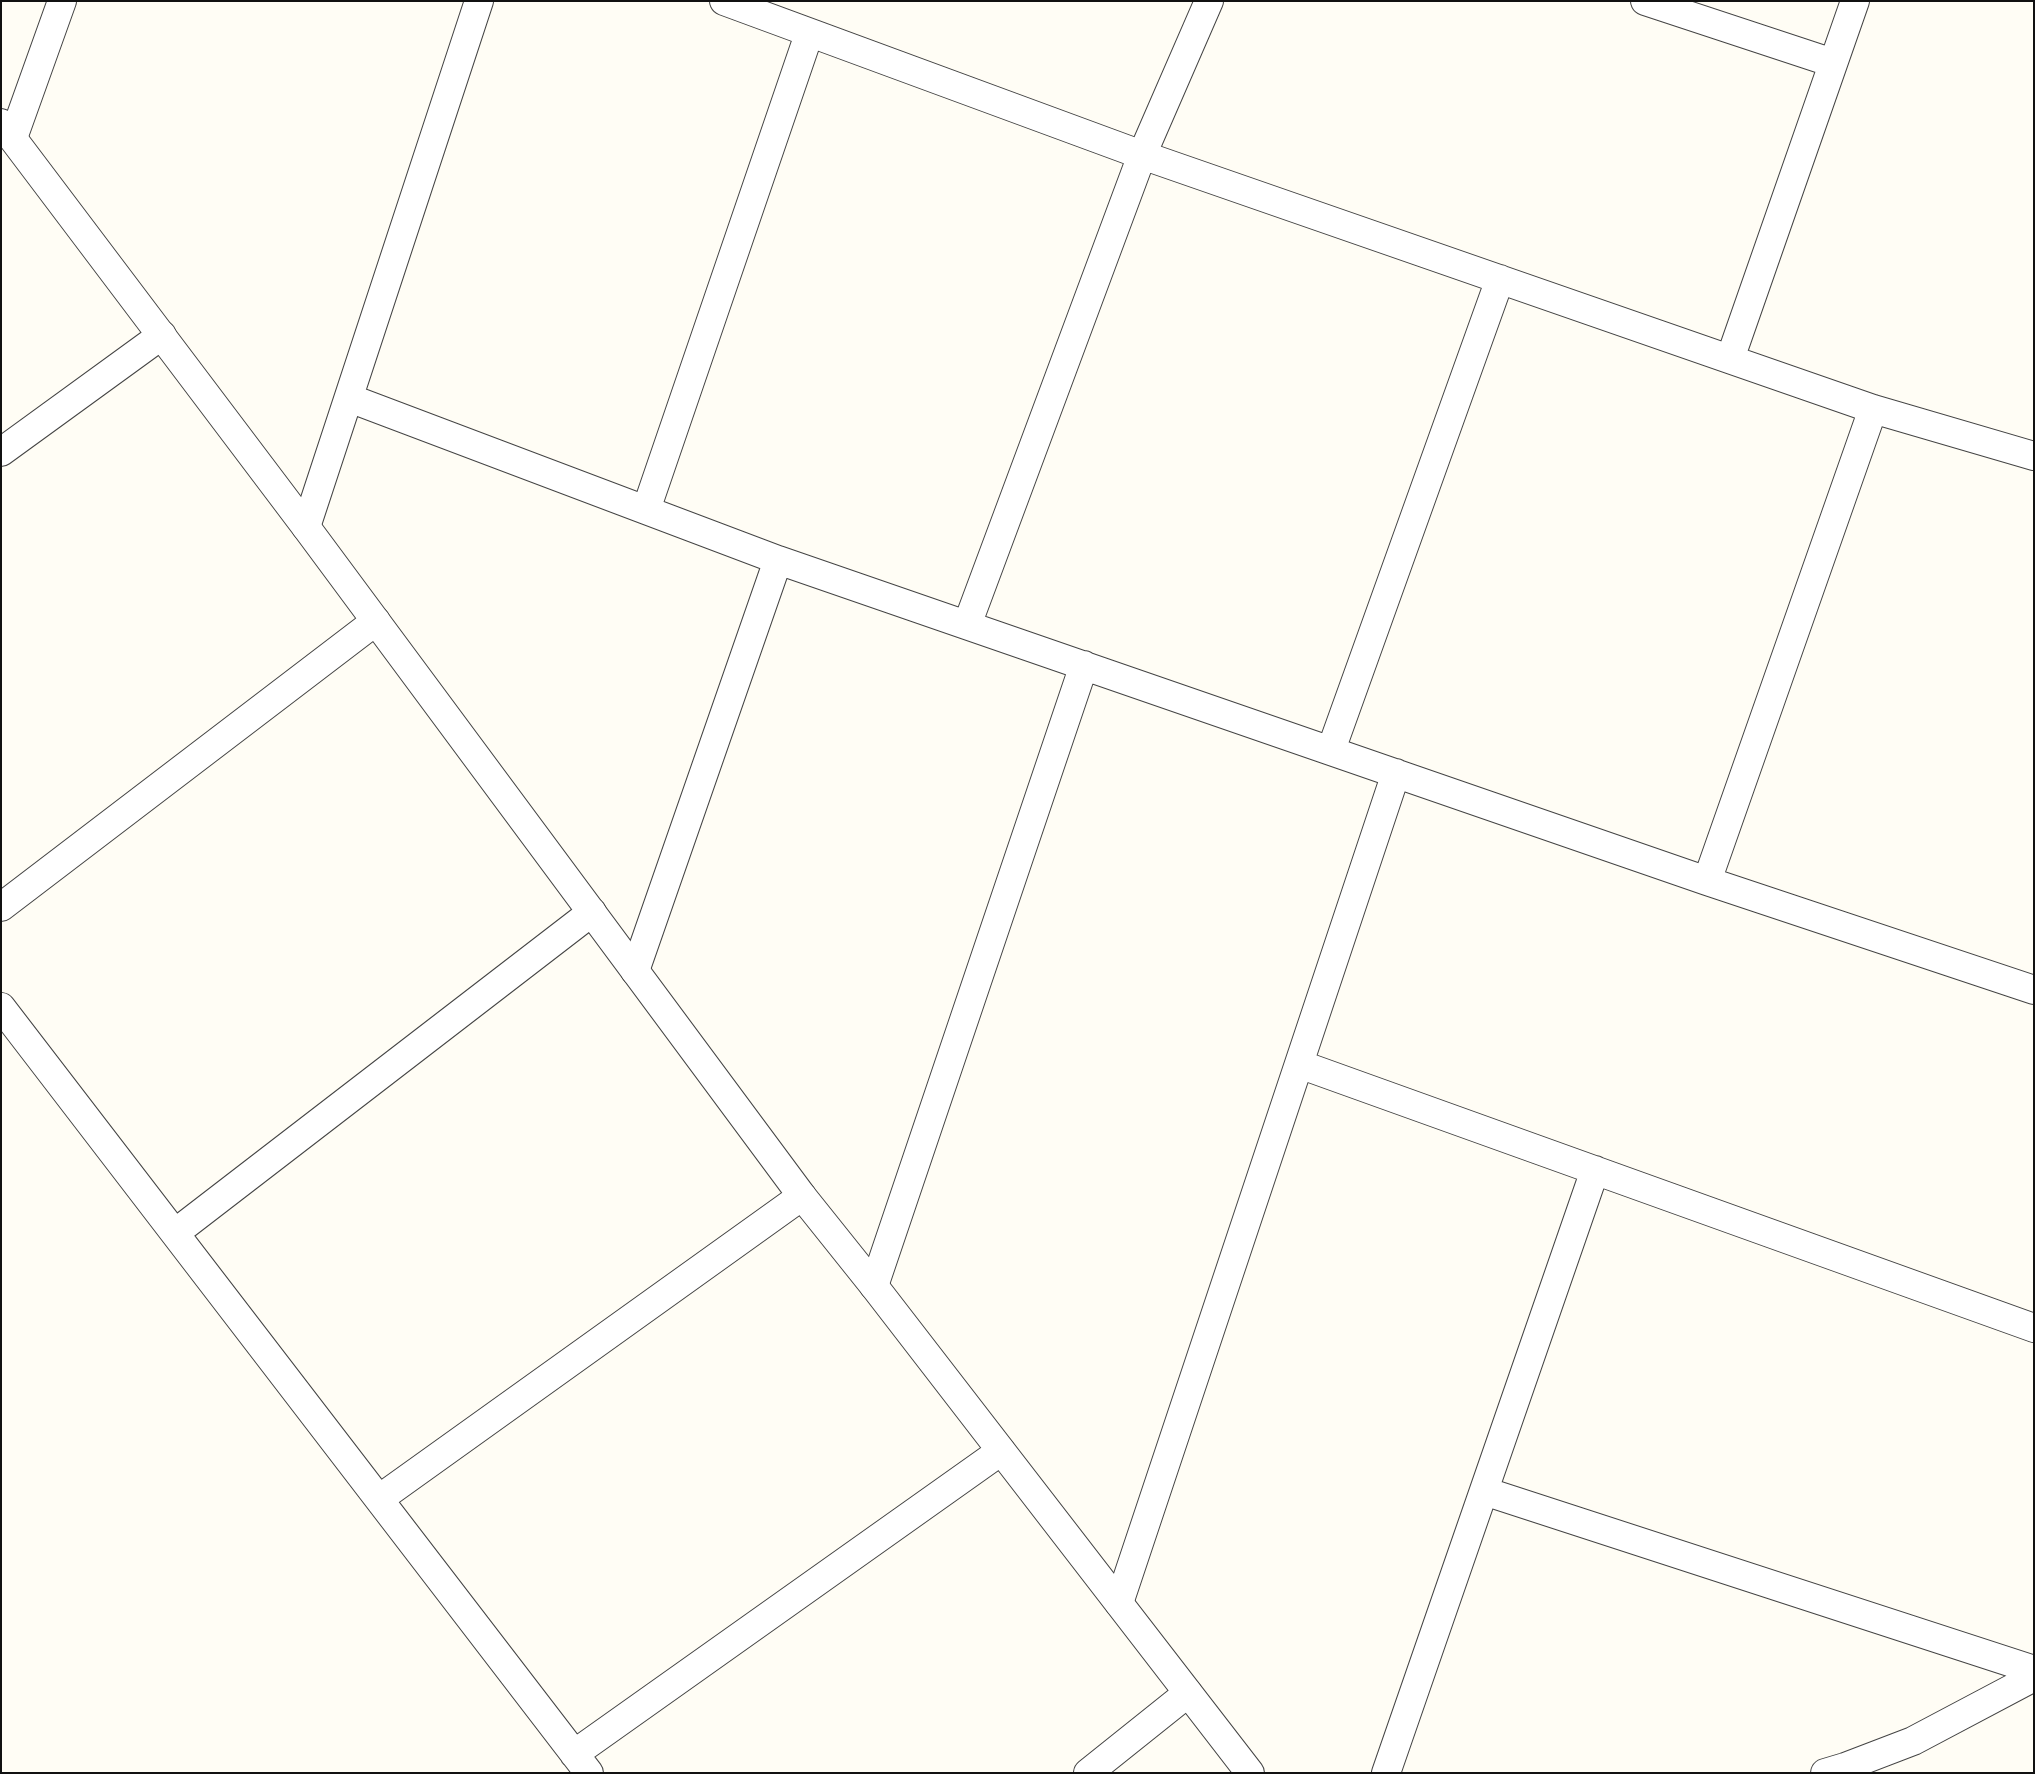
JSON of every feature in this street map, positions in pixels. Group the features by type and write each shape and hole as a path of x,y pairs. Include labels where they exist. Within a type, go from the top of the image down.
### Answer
{"street":[{"path":"62,1 7,130 306,527 802,1196 874,1286 1250,1773"},
{"path":"306,527 479,1"},
{"path":"724,1 1142,156 1872,409 2031,447"},
{"path":"967,625 1142,156 1210,1"},
{"path":"1645,1 1833,63"},
{"path":"1730,359 1855,1"},
{"path":"646,510 809,34"},
{"path":"1330,750 1500,280"},
{"path":"1,452 162,335"},
{"path":"349,398 778,560 1707,881 2032,984"},
{"path":"1707,881 1872,409"},
{"path":"636,971 778,560"},
{"path":"1,907 376,621"},
{"path":"874,1286 1084,665"},
{"path":"1119,1603 1396,773"},
{"path":"175,1233 592,912"},
{"path":"1,1007 581,1763 1001,1451"},
{"path":"1299,1064 2034,1328"},
{"path":"1386,1773 1595,1170"},
{"path":"379,1499 802,1196"},
{"path":"1484,1491 2034,1670"},
{"path":"1826,1773 1913,1741 2034,1677"},
{"path":"1088,1773 1188,1693"}]}
